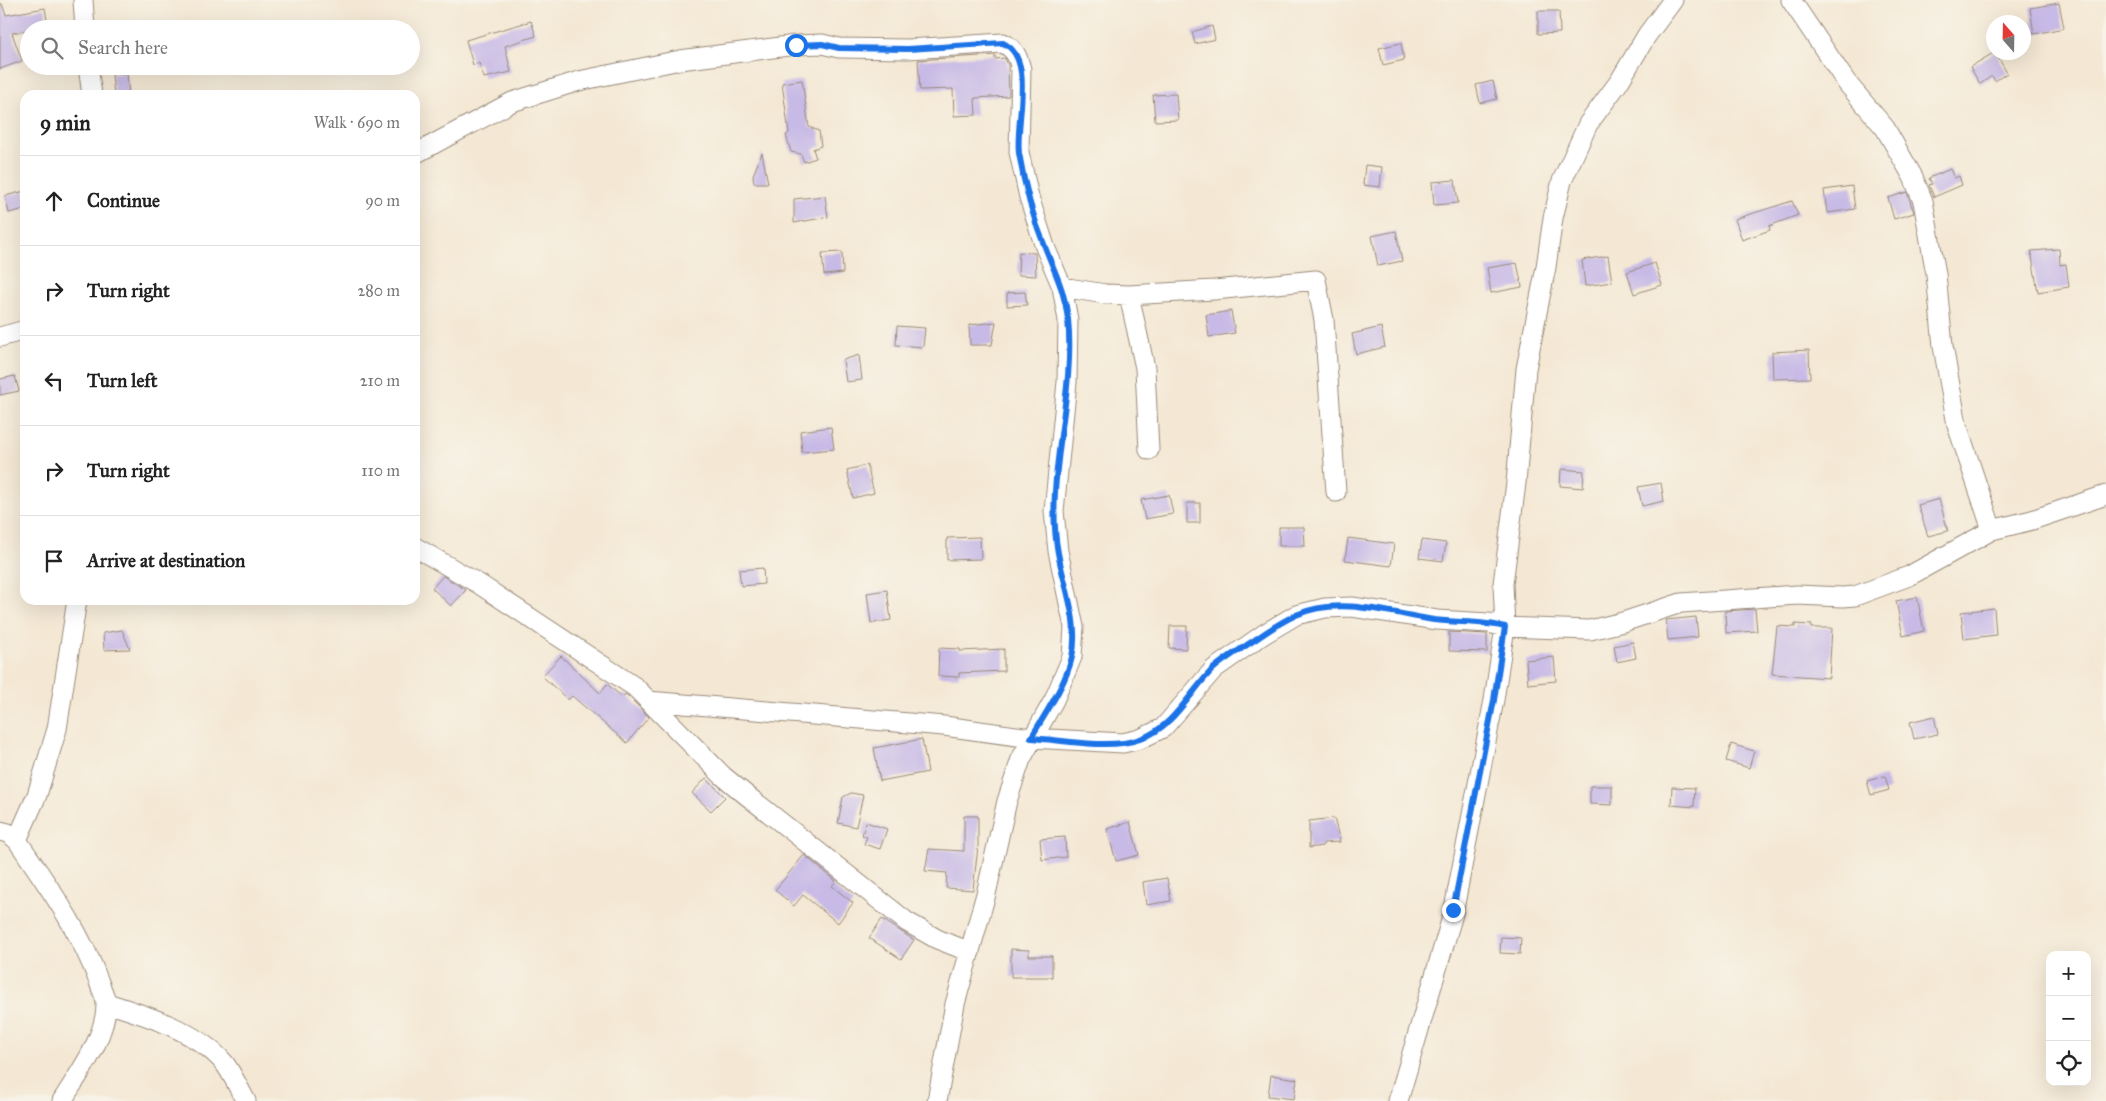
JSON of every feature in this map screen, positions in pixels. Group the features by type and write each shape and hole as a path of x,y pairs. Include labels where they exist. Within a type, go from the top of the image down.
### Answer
{"street":[{"path":"83,0 84,20"},
{"path":"1398,1101 1453,914 1494,700 1505,627 1503,584 1516,483 1526,369 1546,267 1553,218 1562,181 1588,124 1619,82 1647,35 1673,0"},
{"path":"1790,0 1847,83 1885,128 1913,177 1923,201 1936,274 1943,346 1958,425 1992,530"},
{"path":"420,151 512,102 579,81 680,60 796,45 822,44 839,48 908,49 1003,43 1011,47 1018,57 1021,77 1019,152 1029,197 1045,247 1062,287 1068,320 1067,382 1054,511 1058,551 1074,627 1072,657 1054,700 1020,759 955,1004 937,1101"},
{"path":"89,75 91,90"},
{"path":"1062,287 1105,294 1129,295 1214,290 1316,280 1324,320 1336,492"},
{"path":"1129,295 1145,368 1149,450"},
{"path":"0,337 20,331"},
{"path":"648,701 944,726 1031,738 1123,743 1140,739 1163,728 1214,669 1264,634 1296,615 1324,608 1352,607 1438,620 1489,623 1505,627 1590,630 1624,622 1681,603 1797,595 1855,596 1908,576 1992,530 2032,520 2106,495"},
{"path":"420,550 479,584 635,687 723,776 907,922 937,939 970,952"},
{"path":"17,840 37,794 57,729 76,605"},
{"path":"0,831 8,833 17,840 69,917 91,961 106,1003 103,1021 95,1045 62,1101"},
{"path":"106,1003 152,1018 205,1047 224,1064 246,1101"}],"building":[{"path":"2059,3 2064,28 2034,34 2030,8"},
{"path":"0,4 2,4 6,15 45,8 47,20 20,20 20,31 12,33 20,55 20,62 0,69"},
{"path":"1538,11 1559,11 1560,33 1538,34"},
{"path":"531,21 536,36 505,46 511,72 484,78 479,63 473,65 466,40"},
{"path":"1212,26 1215,39 1195,44 1192,32"},
{"path":"1401,43 1404,60 1383,65 1379,48"},
{"path":"995,55 995,59 1005,58 1008,65 1009,96 975,98 976,115 954,116 953,89 920,90 918,60"},
{"path":"1986,57 1986,60 2000,60 2007,73 1995,81 1992,76 1980,84 1970,67"},
{"path":"112,75 127,75 129,90 114,90"},
{"path":"802,80 809,127 819,131 821,146 813,149 816,158 804,162 801,154 791,152 786,135 789,133 782,83"},
{"path":"1493,81 1497,99 1480,103 1476,85"},
{"path":"1176,94 1178,120 1155,121 1153,95"},
{"path":"762,153 768,183 754,183 753,175"},
{"path":"1365,165 1382,167 1380,187 1363,185"},
{"path":"1950,169 1954,178 1959,176 1962,185 1934,197 1929,185 1932,184 1929,178"},
{"path":"1455,180 1458,203 1434,205 1432,182"},
{"path":"1852,186 1855,209 1827,213 1824,190"},
{"path":"20,192 20,210 9,213 5,196"},
{"path":"1907,192 1914,213 1894,219 1888,198"},
{"path":"825,196 828,217 794,223 794,199"},
{"path":"1792,201 1798,215 1769,226 1770,230 1742,240 1735,219"},
{"path":"1396,231 1402,261 1378,266 1372,236"},
{"path":"2059,249 2060,265 2066,264 2069,287 2038,292 2031,251"},
{"path":"842,252 843,273 824,275 822,253"},
{"path":"1019,252 1035,253 1036,276 1018,275"},
{"path":"1608,256 1612,282 1585,286 1582,260"},
{"path":"1517,263 1522,287 1491,293 1487,268"},
{"path":"1655,263 1662,285 1634,294 1627,272"},
{"path":"1025,292 1027,305 1007,306 1007,293"},
{"path":"1231,311 1235,333 1209,337 1206,315"},
{"path":"996,322 992,345 970,345 969,325"},
{"path":"897,326 925,328 923,347 896,345"},
{"path":"1381,327 1385,347 1356,354 1352,334"},
{"path":"1809,350 1810,378 1773,379 1772,352"},
{"path":"859,355 862,380 846,382 843,360"},
{"path":"15,376 19,391 0,395 0,379"},
{"path":"831,427 834,449 802,452 800,431"},
{"path":"867,465 874,493 853,498 847,470"},
{"path":"1561,469 1584,471 1583,488 1560,486"},
{"path":"1661,483 1664,501 1642,506 1638,487"},
{"path":"1169,495 1173,514 1145,519 1141,500"},
{"path":"1939,499 1948,531 1928,536 1918,505"},
{"path":"1187,503 1200,503 1200,523 1187,523"},
{"path":"1279,527 1304,527 1305,546 1279,546"},
{"path":"980,537 981,559 947,560 947,538"},
{"path":"1348,538 1394,544 1391,566 1345,560"},
{"path":"1422,540 1446,543 1443,561 1419,558"},
{"path":"763,568 764,584 741,586 739,570"},
{"path":"443,576 466,590 451,606 432,588"},
{"path":"887,590 891,620 871,623 867,593"},
{"path":"1917,597 1924,631 1903,636 1896,601"},
{"path":"1994,608 1996,635 1964,639 1961,612"},
{"path":"1755,609 1757,631 1726,633 1725,611"},
{"path":"1696,617 1698,637 1668,640 1666,620"},
{"path":"1795,624 1812,625 1811,628 1832,628 1829,678 1772,674 1777,626 1795,627"},
{"path":"1170,626 1187,626 1186,649 1169,648"},
{"path":"122,630 130,649 104,650 103,633"},
{"path":"1449,632 1487,634 1487,652 1449,651"},
{"path":"1633,642 1636,658 1617,662 1614,646"},
{"path":"939,648 960,649 960,651 1004,649 1004,671 959,673 959,677 938,676"},
{"path":"561,656 600,693 607,684 622,697 625,694 628,696 649,717 627,743 572,696 568,700 542,676"},
{"path":"1554,657 1556,681 1528,684 1526,660"},
{"path":"1934,716 1938,734 1914,739 1910,722"},
{"path":"922,739 928,772 880,781 874,748"},
{"path":"1731,744 1754,751 1749,768 1726,761"},
{"path":"1885,776 1889,790 1871,795 1867,781"},
{"path":"706,778 725,797 711,811 692,793"},
{"path":"1590,786 1612,786 1612,805 1590,804"},
{"path":"1672,787 1695,788 1694,807 1671,805"},
{"path":"851,793 863,795 856,827 838,823 843,797"},
{"path":"964,816 978,816 978,846 973,890 946,888 947,873 925,871 929,849 964,851"},
{"path":"1334,818 1340,842 1324,843 1322,846 1309,848 1309,821"},
{"path":"866,822 887,829 880,849 864,844 867,837 862,835"},
{"path":"1130,822 1139,855 1116,861 1107,829"},
{"path":"1065,837 1066,857 1042,860 1040,839"},
{"path":"804,855 836,881 832,886 853,903 838,923 803,895 794,906 775,890"},
{"path":"1167,878 1171,901 1146,905 1143,882"},
{"path":"882,919 914,940 901,959 869,938"},
{"path":"1501,937 1521,938 1520,954 1500,953"},
{"path":"1011,949 1029,950 1029,956 1052,956 1052,977 1011,977"},
{"path":"1271,1075 1297,1079 1294,1099 1268,1096"}],"route":[{"path":"796,45 822,44 839,48 908,49 1003,43 1011,47 1018,57 1021,70 1019,152 1029,197 1045,247 1062,287 1068,320 1067,382 1054,511 1058,551 1074,627 1072,657 1054,700 1031,738 1090,743 1123,743 1140,739 1163,728 1214,669 1264,634 1296,615 1324,608 1352,607 1421,618 1489,623 1505,627 1494,700 1453,910"}]}
